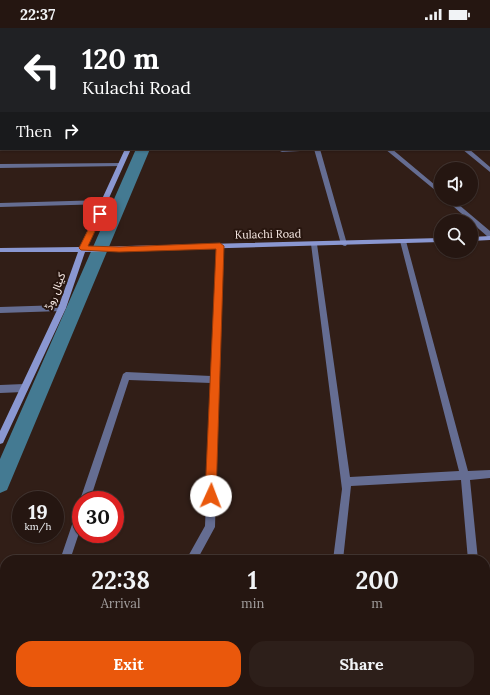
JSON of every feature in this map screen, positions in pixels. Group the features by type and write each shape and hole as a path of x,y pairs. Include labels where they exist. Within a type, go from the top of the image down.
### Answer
{"street":[{"name":"کینال روڈ","path":"0,440 62,308 83,248 128,150"},
{"path":"317,150 344,244"},
{"path":"389,150 434,187"},
{"path":"466,150 490,170"},
{"path":"0,166 120,165"},
{"path":"0,205 105,202"},
{"path":"456,206 490,235"},
{"path":"478,239 490,238"},
{"name":"Kulachi Road","path":"0,250 83,248 119,250 434,240"},
{"path":"403,241 465,476 473,555"},
{"path":"314,244 347,489 339,555"},
{"path":"194,555 210,527 220,246"},
{"path":"0,310 62,308"},
{"path":"88,491 126,376 215,380"},
{"path":"0,389 24,388"},
{"path":"346,482 490,474"},
{"path":"67,555 72,539"}],"waterway":[{"path":"0,483 143,150"}],"route":[{"path":"100,214 83,248 119,250 220,246 211,496"}]}
